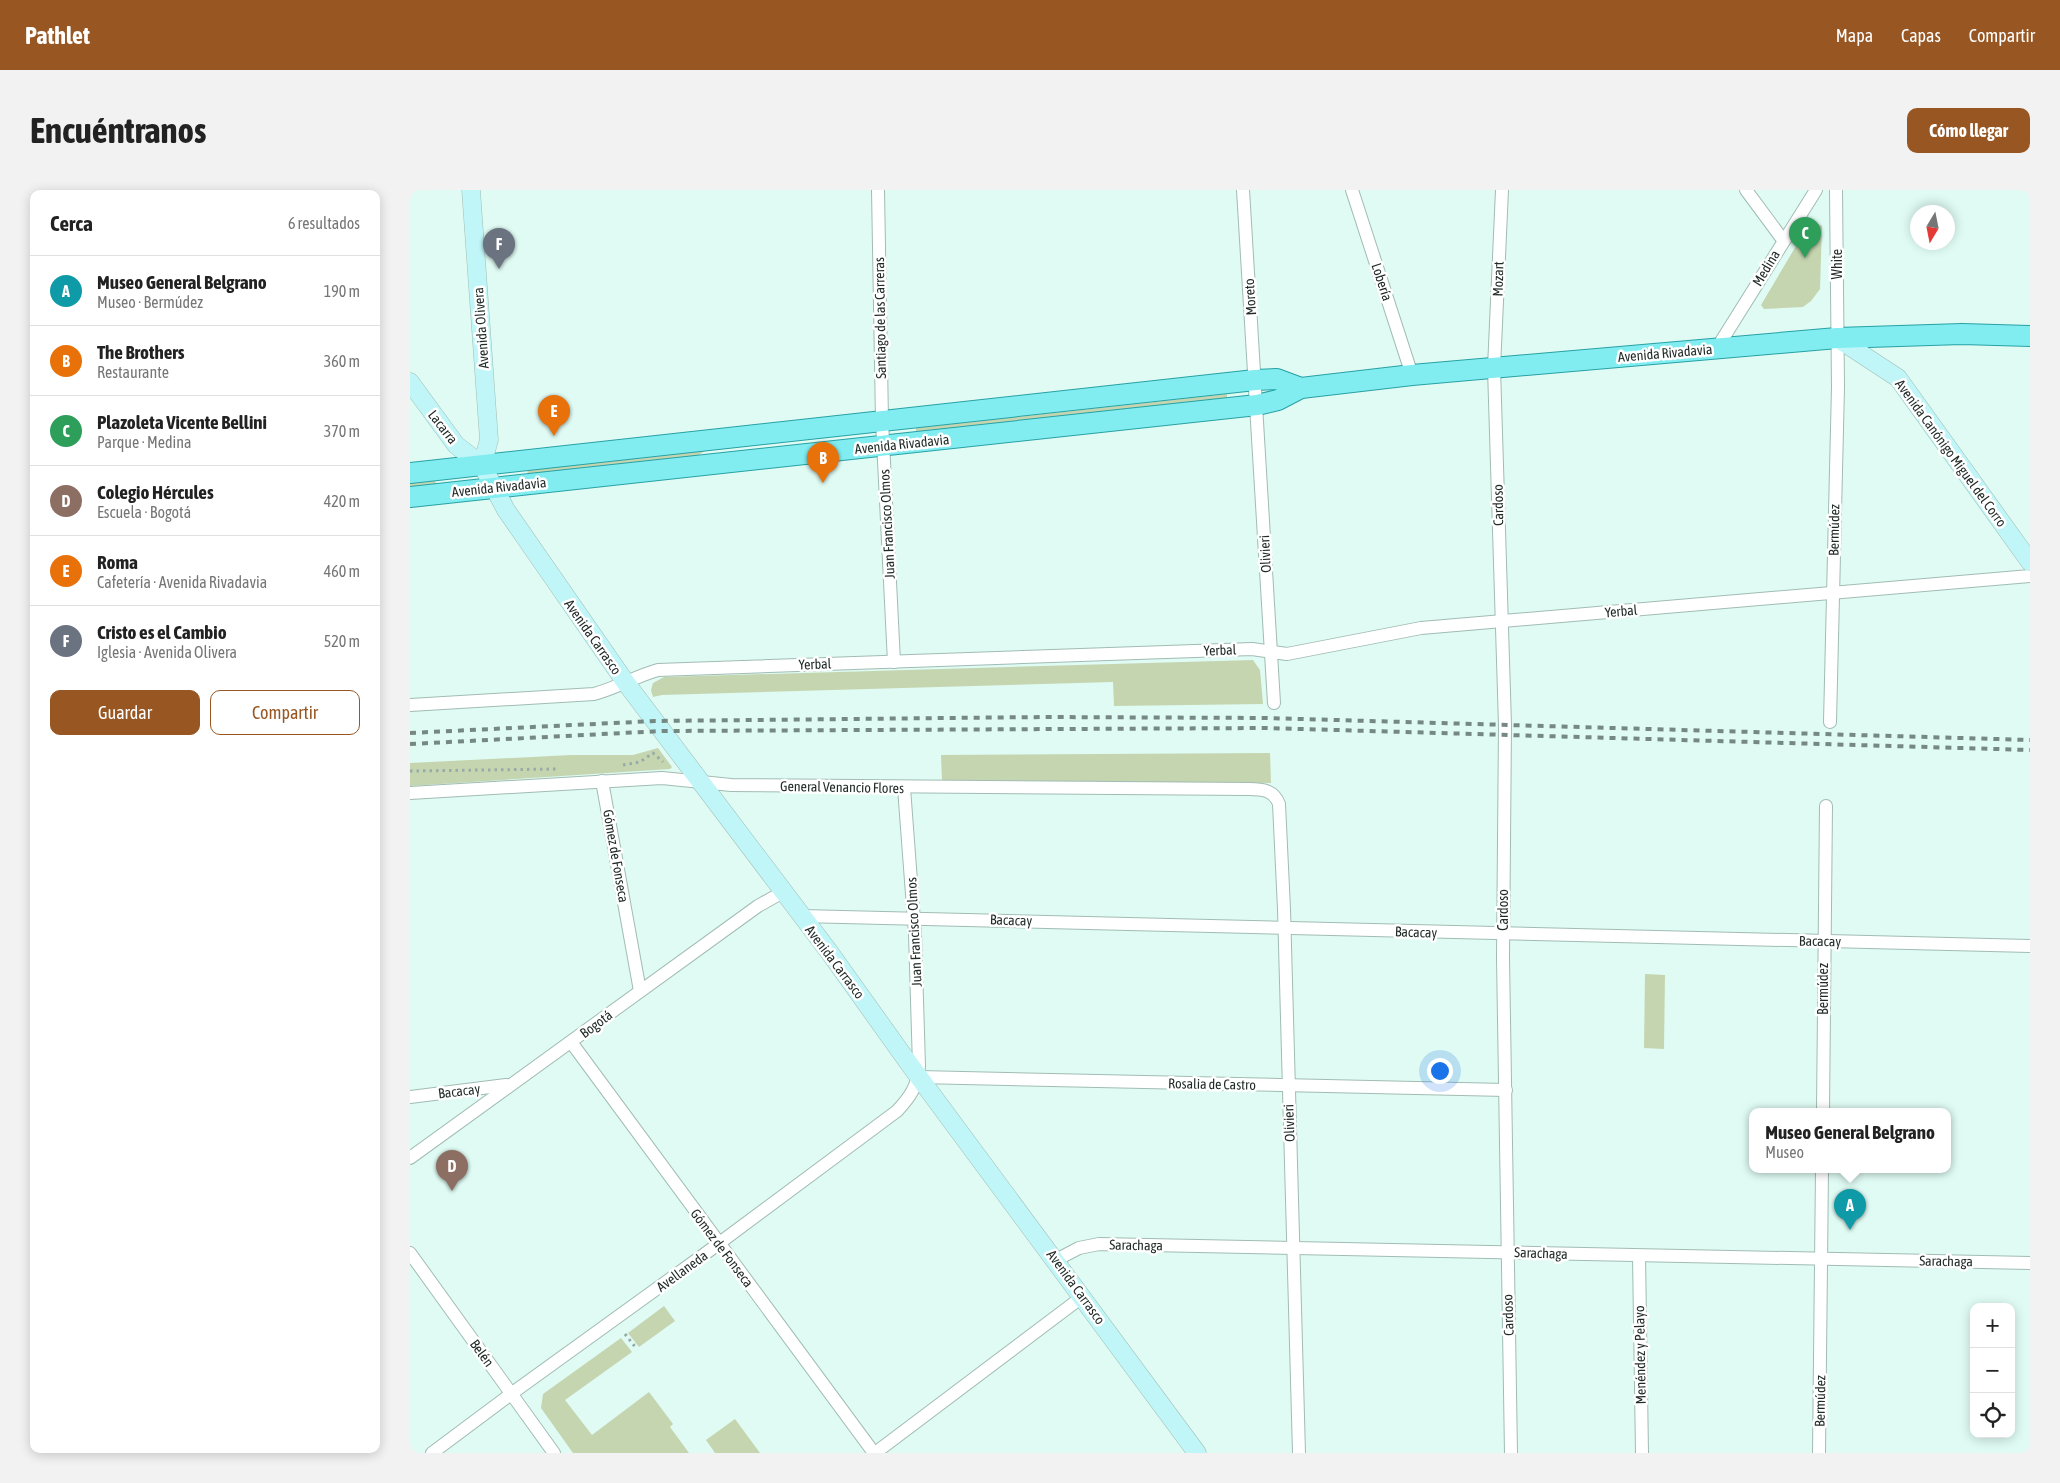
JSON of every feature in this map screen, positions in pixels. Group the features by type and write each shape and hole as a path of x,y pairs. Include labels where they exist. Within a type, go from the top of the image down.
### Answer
{"main road":[{"name":"Avenida Olivera","path":"471,190 489,440 482,465"},
{"name":"Avenida Rivadavia","path":"410,497 1256,405 1278,400 1301,388 1412,375 1837,338 1962,334 2030,336"},
{"name":"Avenida Canónigo Miguel del Corro","path":"1837,338 1898,378 2030,562"},
{"name":"Avenida Rivadavia","path":"410,473 1255,380 1277,379 1301,388"},
{"name":"Lacarra","path":"410,382 456,445 482,465"},
{"name":"Avenida Carrasco","path":"482,465 493,488 529,545 626,682 830,953 919,1077 1197,1453"}],"street":[{"name":"Santiago de las Carreras","path":"878,190 884,446"},
{"name":"Moreto","path":"1243,190 1256,405"},
{"name":"Lobería","path":"1352,190 1412,375"},
{"name":"Mozart","path":"1494,368 1502,190"},
{"name":"Medina","path":"1716,348 1783,240 1746,190"},
{"path":"1783,240 1816,190"},
{"name":"White","path":"1836,190 1837,338"},
{"name":"Bermúdez","path":"1830,722 1838,387 1837,338"},
{"name":"Cardoso","path":"1494,368 1505,726 1503,934 1511,1453"},
{"name":"Olivieri","path":"1256,405 1274,702"},
{"name":"Juan Francisco Olmos","path":"884,446 894,662"},
{"name":"Yerbal","path":"410,705 594,694 613,689 640,675 658,670 1252,649 1287,654 1421,628 2030,576"},
{"name":"General Venancio Flores","path":"410,793 602,780 662,778 731,786 1249,789 1267,790 1273,794"},
{"name":"Gómez de Fonseca","path":"602,780 640,991"},
{"name":"Juan Francisco Olmos","path":"904,788 914,918 919,1077"},
{"name":"Olivieri","path":"1273,794 1279,804 1284,928 1299,1453"},
{"name":"Bermúdez","path":"1823,1108 1823,941 1826,806"},
{"name":"Bogotá","path":"410,1158 758,906 783,892"},
{"name":"Bacacay","path":"801,916 2030,946"},
{"name":"Gómez de Fonseca","path":"571,1042 718,1244 874,1453"},
{"name":"Rosalia de Castro","path":"919,1077 1506,1090"},
{"name":"Avellaneda","path":"432,1453 897,1111 915,1089 919,1077"},
{"name":"Bacacay","path":"410,1097 509,1085"},
{"name":"Bermúdez","path":"1820,1453 1822,1173"},
{"name":"Sarachaga","path":"1056,1260 1079,1248 1099,1244 2030,1263"},
{"name":"Belén","path":"410,1253 554,1453"},
{"name":"Menéndez y Pelayo","path":"1639,1256 1642,1453"},
{"path":"874,1453 1082,1297"}],"path":[{"path":"616,766 640,762 653,753 663,761 674,779"},
{"path":"410,771 560,768"},
{"path":"625,1334 636,1348"}],"green space":[{"path":"1814,222 1822,226 1820,289 1811,301 1803,307 1764,309 1761,305 1809,224"},
{"path":"1227,394 1227,398 916,432 916,428"},
{"path":"849,435 705,451 694,458 528,475 527,470"},
{"path":"434,480 437,484 410,487 410,482"},
{"path":"1253,660 1260,670 1263,704 1114,706 1113,682 662,695 653,697 651,690 653,683 664,677"},
{"path":"658,748 672,767 670,769 410,786 410,763 571,755 633,755"},
{"path":"1270,753 1271,783 942,780 941,755"},
{"path":"1645,974 1665,975 1664,1049 1644,1048"},
{"path":"664,1306 675,1321 639,1347 628,1333"},
{"path":"621,1338 632,1352 565,1400 592,1435 649,1392 673,1424 670,1427 689,1453 573,1453 541,1408 543,1394"},
{"path":"735,1419 760,1453 715,1453 706,1440"}],"railway":[{"path":"410,733 655,721 1046,717 1266,718 2030,740"},
{"path":"410,744 662,731 1266,728 2030,750"}],"place":[{"name":"Plazoleta Vicente Bellini","path":"1805,258"},
{"name":"Cristo es el Cambio","path":"499,269"},
{"name":"Roma","path":"554,436"},
{"name":"The Brothers","path":"823,483"},
{"name":"Colegio Hércules","path":"452,1191"},
{"name":"Museo General Belgrano","path":"1850,1230"}]}
